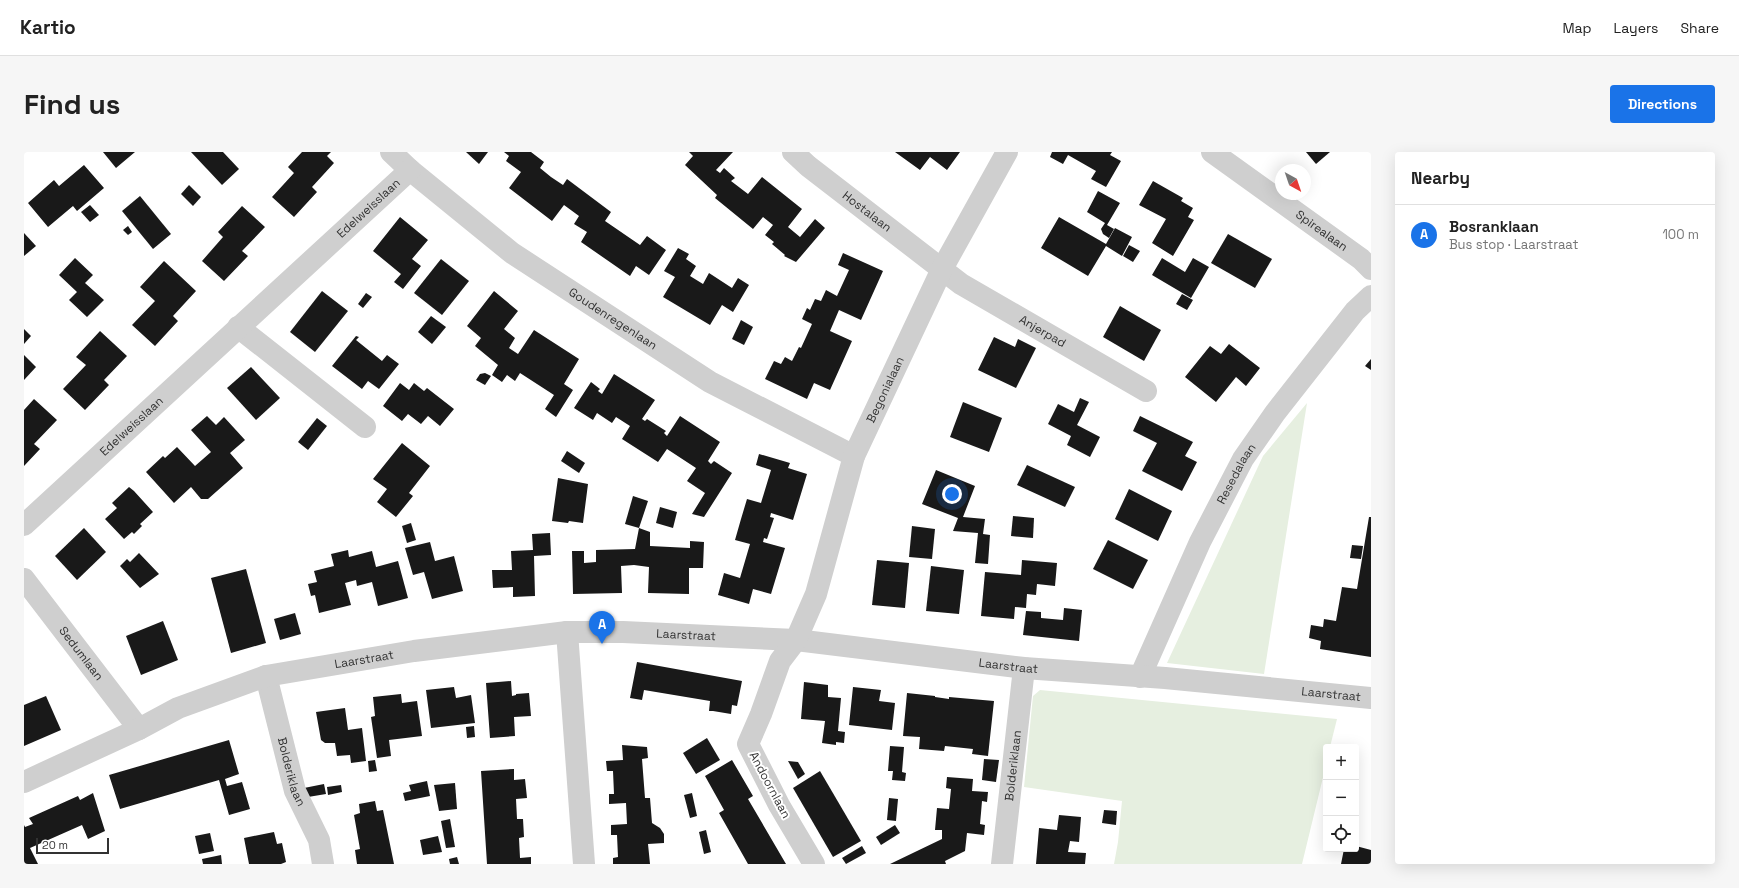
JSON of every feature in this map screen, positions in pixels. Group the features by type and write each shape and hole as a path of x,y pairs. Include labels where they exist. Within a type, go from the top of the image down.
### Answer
{"street":[{"name":"Goudenregenlaan","path":"391,152 410,170 512,253 710,382 854,456"},
{"name":"Hostalaan","path":"793,152 808,166 942,269"},
{"name":"Begonialaan","path":"796,640 816,594 854,456 942,269 1007,152"},
{"name":"Spirealaan","path":"1212,152 1361,259 1371,269"},
{"name":"Edelweisslaan","path":"24,525 410,170"},
{"name":"Anjerpad","path":"942,269 960,284 1146,391"},
{"name":"Resedalaan","path":"1140,677 1200,542 1243,459 1280,407 1355,311 1371,296"},
{"path":"238,327 365,427"},
{"name":"Sedumlaan","path":"24,579 138,729"},
{"path":"567,632 584,864"},
{"name":"Laarstraat","path":"24,782 138,729 178,708 266,676 414,651 567,632 623,632 796,640 1024,668 1371,698"},
{"name":"Andoornlaan","path":"796,640 780,661 748,744 779,805 814,864"},
{"name":"Bolderiklaan","path":"1002,864 1024,668"},
{"name":"Bolderiklaan","path":"266,676 295,791 319,840 323,864"}],"green space":[{"path":"1307,403 1264,674 1167,663 1263,456"},
{"path":"1040,690 1337,719 1331,744 1323,744 1323,777 1302,864 1114,864 1122,801 1024,787 1033,696"}],"building":[{"path":"103,152 135,152 116,168"},
{"path":"191,152 223,152 239,169 222,185"},
{"path":"302,152 331,152 327,156 334,163 312,187 317,192 294,217 272,197 294,173 288,167"},
{"path":"466,152 488,152 479,164"},
{"path":"504,152 531,152 544,162 540,168 551,177 563,185 567,179 611,212 605,221 640,245 647,236 666,250 649,275 636,266 630,276 581,242 587,232 574,224 579,216 564,205 552,221 509,188 521,172 506,161 509,156"},
{"path":"689,152 733,152 716,170 720,173 724,168 735,178 731,181 748,194 762,177 802,209 788,227 800,237 815,219 825,228 796,262 784,256 785,255 772,244 774,242 765,235 773,225 763,217 753,229 715,198 717,195 685,165 693,156"},
{"path":"895,152 960,152 947,170 930,157 920,170"},
{"path":"1052,152 1112,152 1110,155 1121,161 1106,187 1091,179 1096,171 1068,155 1063,164 1050,157"},
{"path":"1306,152 1330,152 1316,164"},
{"path":"84,165 104,188 77,211 73,206 48,227 28,203 54,180 59,186"},
{"path":"1153,181 1183,198 1181,201 1193,208 1188,217 1194,220 1173,256 1152,243 1166,219 1139,205"},
{"path":"189,185 201,197 193,206 181,194"},
{"path":"1098,191 1120,203 1107,225 1114,229 1109,238 1103,234 1101,229 1105,223 1087,212"},
{"path":"140,196 171,234 153,249 122,211"},
{"path":"90,205 99,215 90,222 81,212"},
{"path":"242,206 265,227 242,251 248,256 224,281 202,261 223,237 218,232"},
{"path":"400,217 428,240 412,259 421,266 403,289 394,282 401,274 373,251"},
{"path":"1059,217 1106,244 1115,228 1132,237 1122,256 1106,246 1088,276 1041,248"},
{"path":"128,226 132,232 128,235 123,230"},
{"path":"24,233 36,246 24,256"},
{"path":"1228,234 1272,259 1255,288 1211,263"},
{"path":"1129,245 1140,251 1133,262 1123,256"},
{"path":"678,248 689,254 686,259 696,266 690,276 703,284 709,273 732,288 738,278 749,285 733,312 722,305 710,325 663,297 675,277 664,271"},
{"path":"843,253 883,271 861,320 839,310 830,331 852,341 830,390 814,383 807,399 765,379 774,361 781,364 785,357 792,361 799,347 801,348 812,324 802,319 807,308 810,310 815,299 821,301 826,290 837,296 849,270 838,265"},
{"path":"75,258 93,275 85,283 104,300 87,317 69,300 77,292 59,275"},
{"path":"1162,258 1185,272 1193,258 1209,267 1191,298 1152,275"},
{"path":"441,259 469,281 442,315 414,293"},
{"path":"164,261 196,291 173,316 178,321 155,346 132,325 155,301 140,287"},
{"path":"322,291 348,311 315,352 290,332"},
{"path":"494,291 518,311 504,329 515,338 509,348 518,354 534,330 579,359 564,384 573,390 556,417 545,409 554,395 520,373 515,381 507,375 502,382 492,375 498,365 475,346 481,338 467,326"},
{"path":"366,293 372,297 363,308 358,304"},
{"path":"1182,294 1193,300 1187,310 1176,304"},
{"path":"1120,306 1161,330 1144,361 1103,337"},
{"path":"431,316 446,327 432,344 418,332"},
{"path":"741,320 753,327 744,345 732,339"},
{"path":"24,329 31,336 24,344"},
{"path":"100,331 127,356 104,380 109,385 85,410 63,389 86,365 76,357"},
{"path":"356,336 359,337 356,340 382,361 387,355 399,364 379,389 368,381 362,389 332,366"},
{"path":"994,337 1015,347 1018,339 1036,348 1016,388 978,370"},
{"path":"1229,344 1260,368 1246,386 1236,377 1216,402 1185,377 1210,346 1221,354"},
{"path":"24,355 36,367 24,380"},
{"path":"1371,359 1371,370 1365,366"},
{"path":"251,367 280,398 256,420 227,388"},
{"path":"485,373 491,376 485,385 476,380 480,374"},
{"path":"614,374 655,400 642,419 645,421 647,419 666,431 664,433 667,436 680,416 720,442 708,461 711,464 714,461 732,473 704,517 692,514 705,493 687,481 696,468 667,449 658,462 622,439 630,426 616,417 612,423 597,413 593,420 574,408 591,382 600,389 598,391 602,394"},
{"path":"400,383 409,390 414,383 424,391 427,388 454,409 440,426 428,416 421,424 408,414 402,421 383,406"},
{"path":"1080,398 1089,402 1077,425 1100,437 1090,457 1067,445 1071,436 1048,424 1058,404 1074,412"},
{"path":"34,399 57,420 34,444 40,449 24,466 24,410"},
{"path":"963,402 1002,418 989,452 950,437"},
{"path":"207,416 216,425 224,417 245,440 230,453 243,468 208,499 201,499 191,487 174,503 146,472 163,456 165,458 177,447 195,466 211,452 191,430"},
{"path":"1140,416 1193,442 1185,456 1197,462 1182,491 1142,471 1157,443 1133,431"},
{"path":"317,418 327,426 308,450 298,442"},
{"path":"402,443 430,466 409,493 413,496 396,517 377,502 387,489 373,479"},
{"path":"567,451 585,463 579,473 561,461"},
{"path":"759,454 790,463 788,468 807,474 793,520 771,513 770,517 774,518 767,539 764,538 763,542 785,548 771,594 753,589 749,604 718,595 724,573 740,578 750,544 735,540 747,499 761,503 771,470 756,465"},
{"path":"1027,465 1075,487 1065,507 1017,485"},
{"path":"936,470 975,486 963,517 985,519 983,534 990,535 988,564 975,563 978,533 953,531 958,518 922,504"},
{"path":"558,478 588,484 583,523 552,521"},
{"path":"129,487 153,512 140,524 142,526 134,534 132,532 124,539 105,519 117,508 112,503"},
{"path":"1129,489 1172,511 1158,541 1115,519"},
{"path":"633,496 648,501 639,528 625,524"},
{"path":"660,507 677,512 673,528 656,523"},
{"path":"1013,516 1034,518 1033,538 1011,536"},
{"path":"1369,517 1371,517 1371,657 1320,649 1321,641 1309,638 1311,625 1323,627 1324,619 1336,621 1342,587 1357,589"},
{"path":"411,523 416,540 407,543 402,526"},
{"path":"912,526 935,529 932,559 909,557"},
{"path":"84,528 106,552 77,580 55,556"},
{"path":"639,528 650,532 650,546 690,548 690,541 704,542 703,568 689,568 689,594 648,593 649,567 634,565 621,566 622,593 573,594 572,551 584,551 584,563 596,562 596,550 635,549"},
{"path":"550,533 551,555 534,556 535,596 513,597 513,587 493,588 492,570 512,570 511,551 533,550 532,534"},
{"path":"1108,540 1148,560 1133,589 1093,569"},
{"path":"430,542 435,561 454,556 463,591 432,599 424,572 413,575 405,548"},
{"path":"1352,545 1363,546 1361,559 1350,558"},
{"path":"348,550 349,557 372,551 376,567 398,561 408,598 378,606 372,582 357,586 356,580 345,583 351,605 319,613 315,595 311,596 308,584 317,582 314,571 334,566 331,554"},
{"path":"139,553 159,574 140,588 120,566 127,559 130,562"},
{"path":"877,560 909,563 905,608 872,605"},
{"path":"1022,560 1057,563 1055,586 1037,584 1036,595 1027,594 1026,608 1015,607 1014,619 981,616 985,572 1021,575"},
{"path":"931,566 964,570 959,614 926,611"},
{"path":"246,569 266,643 231,653 211,578"},
{"path":"1064,608 1082,610 1079,641 1023,635 1026,611 1041,612 1041,618 1063,620"},
{"path":"295,613 301,634 280,640 274,619"},
{"path":"163,621 178,660 141,675 126,636"},
{"path":"637,662 742,681 737,706 732,705 731,714 709,711 710,701 644,690 642,700 630,698"},
{"path":"511,681 512,696 516,694 529,693 531,716 514,717 515,736 490,738 486,683"},
{"path":"804,682 828,685 828,697 841,698 838,731 845,732 844,743 836,742 836,745 822,743 825,721 801,719"},
{"path":"454,687 456,698 471,695 475,723 431,728 426,690"},
{"path":"853,687 881,690 879,701 895,703 892,730 849,725"},
{"path":"907,693 949,699 949,697 994,701 988,756 972,754 973,749 945,746 944,751 919,749 920,737 903,736"},
{"path":"401,694 402,703 417,701 422,736 389,740 391,756 377,758 371,717 375,716 373,697"},
{"path":"46,696 61,730 24,746 24,705"},
{"path":"345,708 348,730 362,728 366,761 351,763 350,755 337,756 335,743 325,743 321,740 316,712"},
{"path":"474,726 475,737 467,738 466,727"},
{"path":"707,738 720,760 696,774 683,753"},
{"path":"229,740 239,774 225,779 227,786 242,782 250,809 229,815 219,780 120,809 109,775"},
{"path":"622,745 647,747 648,758 642,759 645,798 650,798 652,823 660,828 664,834 664,843 648,844 650,864 613,864 613,858 618,857 617,835 611,835 611,825 627,824 626,803 609,804 609,794 614,794 613,771 607,771 606,761 623,760"},
{"path":"890,746 904,747 902,772 906,773 905,781 892,780 893,771 888,771"},
{"path":"984,759 999,760 996,782 982,780"},
{"path":"375,760 377,771 369,772 368,761"},
{"path":"732,760 753,796 748,799 786,864 748,864 719,813 724,810 705,776"},
{"path":"788,761 798,762 805,774 798,779"},
{"path":"514,769 514,780 525,779 527,798 516,799 517,819 523,819 524,837 519,838 520,858 531,857 531,864 487,864 481,771"},
{"path":"820,771 861,841 833,857 793,788"},
{"path":"947,777 973,779 972,791 988,792 987,802 982,801 980,824 985,825 984,835 967,833 965,851 945,861 946,864 890,864 942,839 942,830 935,830 937,808 949,809 951,789 946,788"},
{"path":"427,781 430,796 405,801 403,793 411,791 409,785"},
{"path":"455,783 457,809 439,811 434,785"},
{"path":"324,784 326,794 308,797 304,788"},
{"path":"341,785 342,792 328,795 327,787"},
{"path":"93,793 105,831 88,839 82,825 30,848 38,864 24,864 24,825 25,827 33,824 29,818 78,796 80,800"},
{"path":"692,793 697,816 690,818 684,795"},
{"path":"889,798 898,799 896,821 887,820"},
{"path":"375,801 377,811 383,810 394,864 357,864 355,850 360,849 354,815 360,813 359,804"},
{"path":"1104,810 1117,811 1116,825 1102,823"},
{"path":"1059,815 1081,817 1079,842 1070,841 1068,852 1086,853 1085,864 1036,864 1039,828 1057,830"},
{"path":"450,819 455,847 446,848 441,821"},
{"path":"895,825 900,833 881,845 876,837"},
{"path":"706,830 711,852 704,854 699,832"},
{"path":"274,832 277,844 282,843 286,862 281,864 249,864 244,838"},
{"path":"210,833 214,851 199,854 195,836"},
{"path":"438,836 442,852 423,855 420,840"},
{"path":"862,846 866,853 846,864 842,858"},
{"path":"1359,847 1371,850 1371,864 1341,864 1343,852 1359,852"},
{"path":"221,855 222,864 203,864 202,859"},
{"path":"457,857 459,864 450,864 449,859"}],"place":[{"name":"Bosranklaan","path":"602,644"}]}
